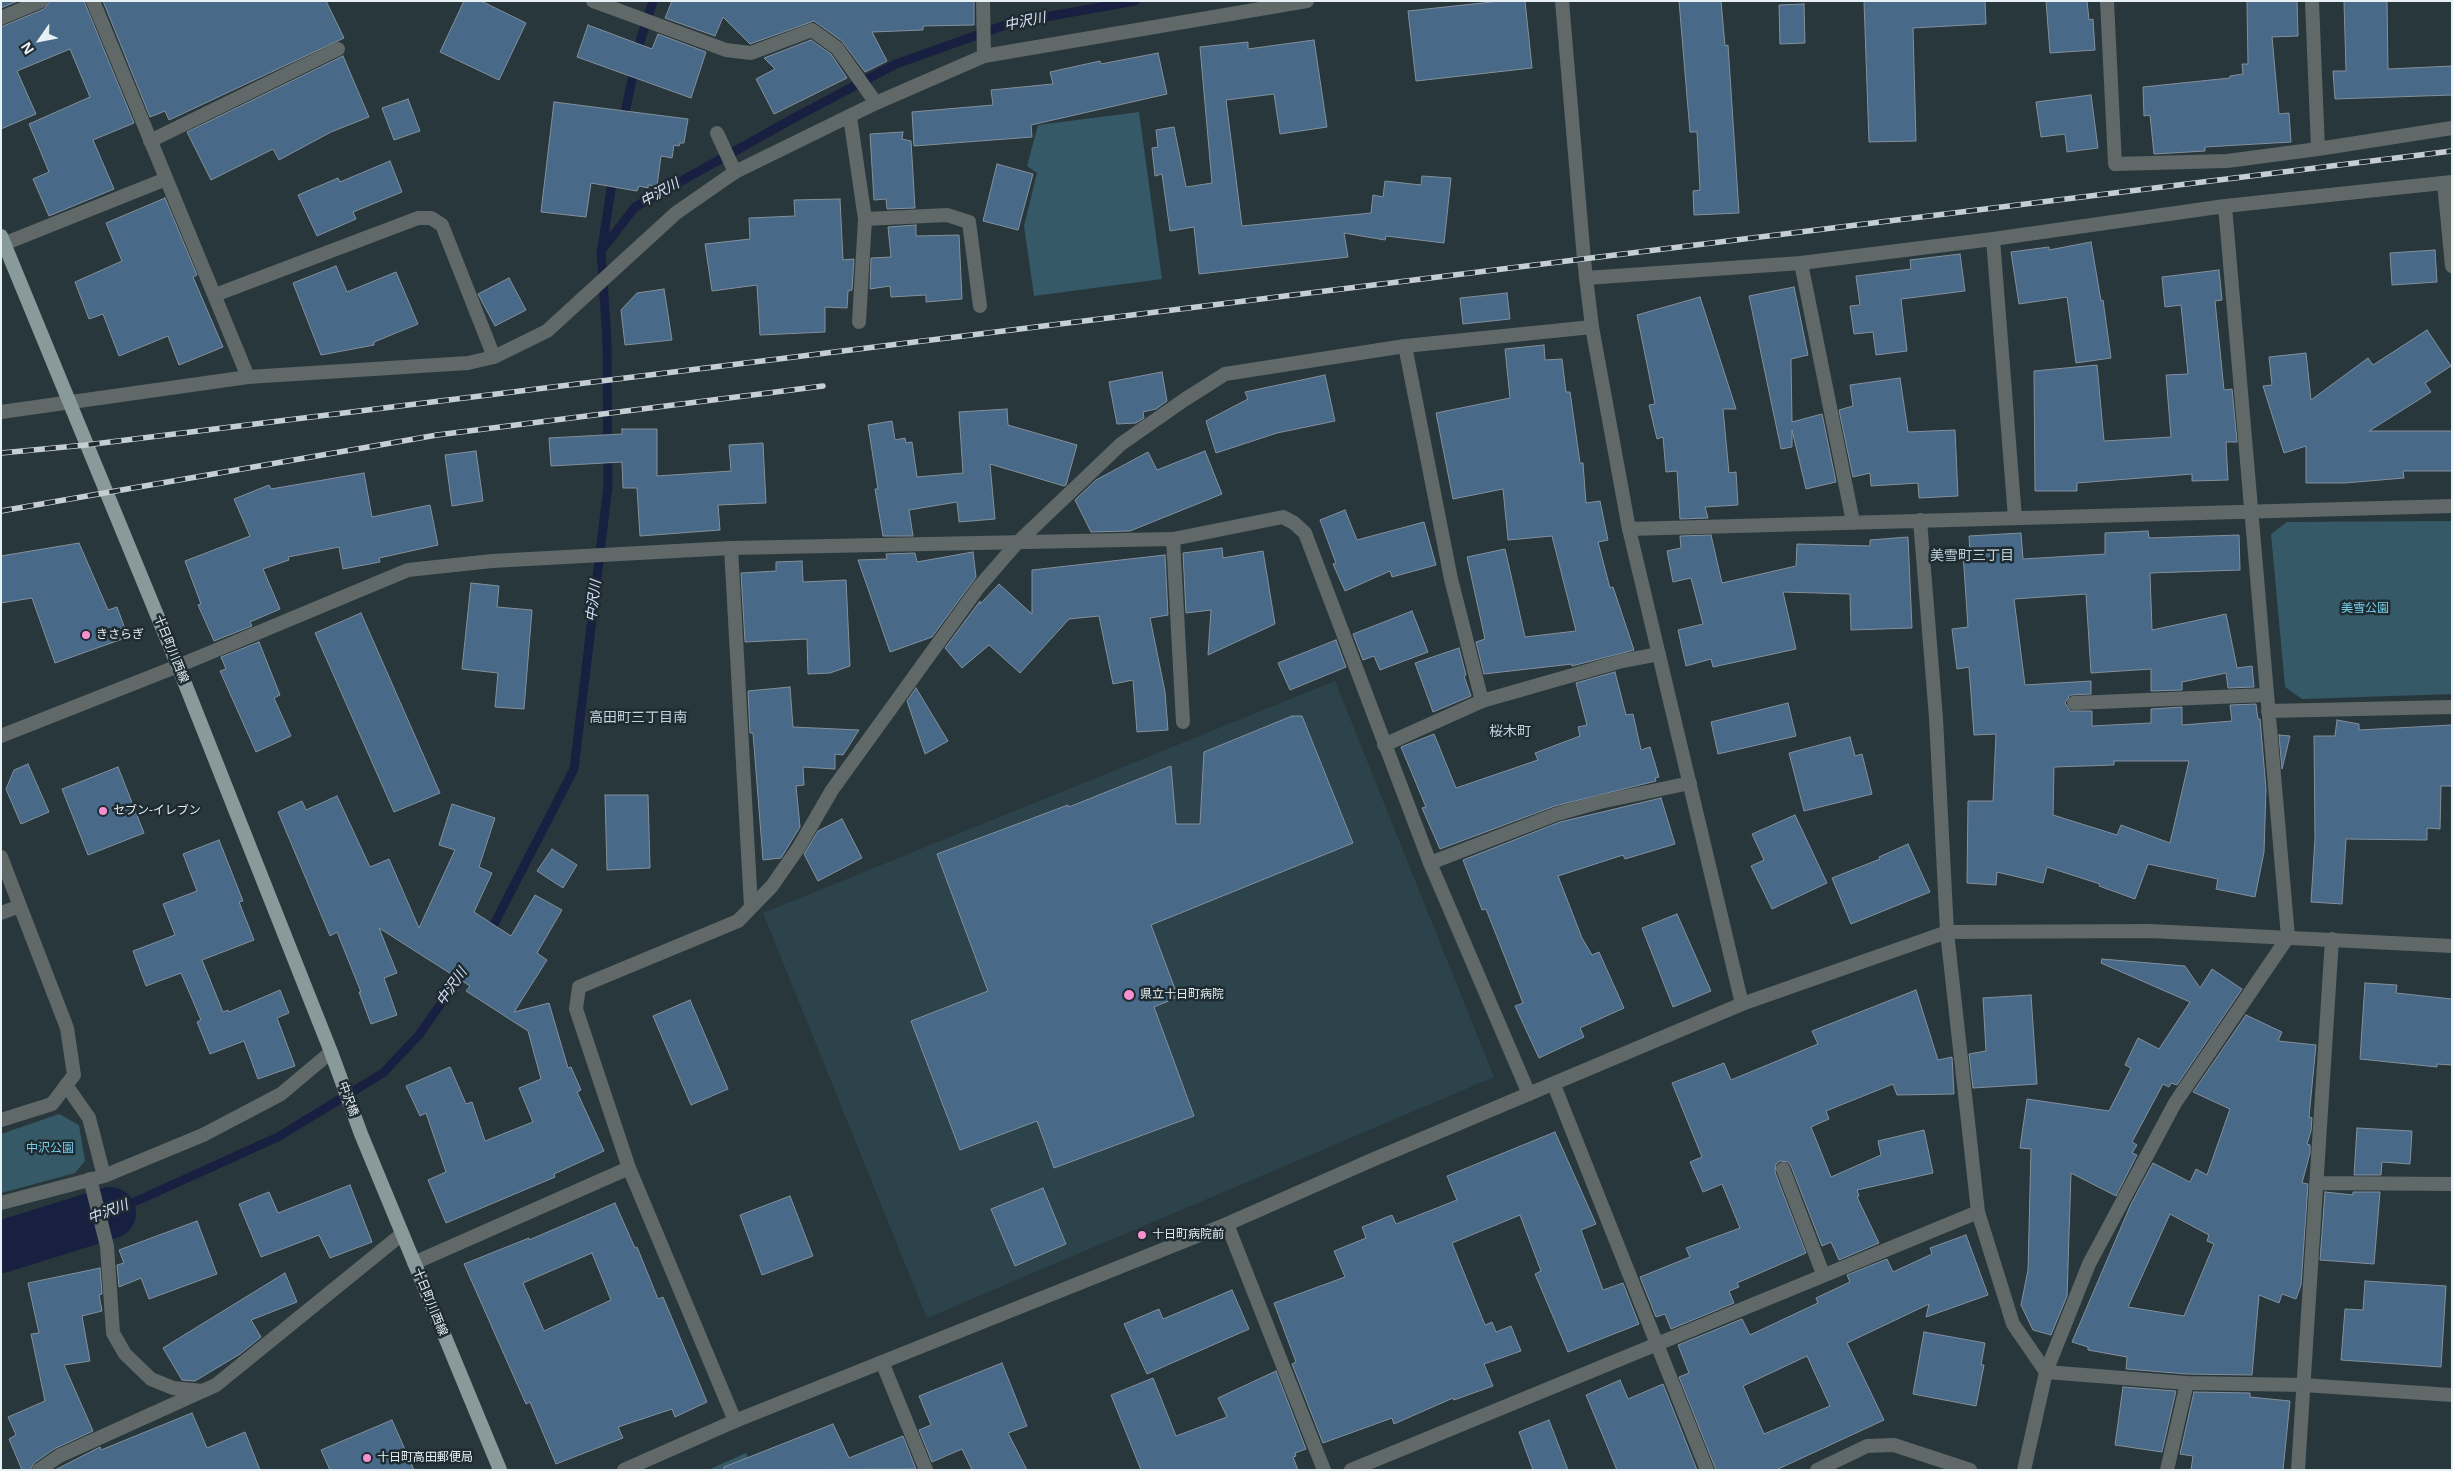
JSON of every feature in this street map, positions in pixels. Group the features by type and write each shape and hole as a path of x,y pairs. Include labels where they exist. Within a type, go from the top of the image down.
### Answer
{"main road":[{"name":"十日町川西線","path":"2,242 178,666 333,1058"},
{"name":"中沢橋","path":"333,1058 361,1134"},
{"name":"十日町川西線","path":"361,1134 500,1470"}],"street":[{"path":"1,18 41,1"},
{"path":"93,1 248,377"},
{"path":"593,1 726,50 751,53 812,30 837,48 876,103"},
{"path":"982,1 984,56"},
{"path":"1,412 248,377 468,363 494,357 547,332 676,213 735,172 876,103 984,56 1308,1"},
{"path":"1562,1 1592,327 1630,529 1742,1004"},
{"path":"2107,1 2115,164 2227,161 2452,128"},
{"path":"2312,1 2318,149"},
{"path":"150,141 338,49"},
{"path":"850,117 865,219 859,322"},
{"path":"717,133 735,172"},
{"path":"2,242 166,179"},
{"path":"1586,278 1801,263 1993,239 2225,206 2448,182 2452,266"},
{"path":"2024,1470 2046,1372 2089,1264 2175,1103 2288,937 2225,206"},
{"path":"865,219 947,215 969,222 980,306"},
{"path":"215,295 418,218 431,218 442,225 494,357"},
{"path":"1993,239 2015,518"},
{"path":"1801,263 1853,522"},
{"path":"735,1421 629,1168 576,1009 579,987 738,921 772,886 800,847 832,790 978,588 1017,544 1122,444 1225,374 1405,346 1592,327"},
{"path":"1405,346 1451,579 1482,701"},
{"path":"1630,529 2452,506"},
{"path":"1,736 178,666 408,570 492,561 731,548 1017,544 1173,539 1282,517 1294,523 1305,533 1384,746 1430,863 1529,1094"},
{"path":"1920,520 1936,718 1947,932 1978,1212 2014,1324 2046,1372"},
{"path":"1173,539 1183,722"},
{"path":"731,548 751,907"},
{"path":"1384,746 1482,701 1622,661 1659,654"},
{"path":"2074,703 2266,695"},
{"path":"2268,711 2452,707"},
{"path":"1430,863 1557,814 1600,802 1690,783"},
{"path":"1,858 67,1028 74,1075 52,1104 1,1120"},
{"path":"1,913 20,906"},
{"path":"624,1470 735,1421 1227,1224 1742,1004 1947,932 2150,931 2452,946"},
{"path":"2298,1470 2332,939"},
{"path":"1,1203 104,1176 204,1135 281,1094 333,1058"},
{"path":"66,1085 89,1118 104,1176"},
{"path":"1554,1085 1707,1470"},
{"path":"414,1263 629,1168"},
{"path":"1783,1169 1823,1274"},
{"path":"90,1180 107,1246 113,1333 124,1354 151,1379 173,1388 204,1391"},
{"path":"2316,1182 2452,1184"},
{"path":"1351,1470 1823,1274 1978,1212"},
{"path":"1227,1224 1324,1470"},
{"path":"39,1470 60,1456 216,1385 402,1234"},
{"path":"882,1362 926,1470"},
{"path":"2046,1372 2187,1383 2303,1385 2452,1395"},
{"path":"2167,1470 2187,1383"},
{"path":"1817,1470 1867,1446 1894,1445 1970,1470"}],"shaded area":[{"name":"県立十日町病院","path":"1335,681 1494,1077 927,1318 763,913"}],"green space":[{"path":"1139,112 1162,279 1034,296 1024,226 1037,173 1027,166 1038,125"},
{"name":"美雪公園","path":"2452,521 2452,694 2302,699 2285,687 2271,534 2287,522"},
{"name":"中沢公園","path":"59,1114 79,1125 85,1161 75,1173 1,1193 1,1134"},
{"path":"746,1453 753,1470 708,1470"}],"building":[{"path":"1,1 18,1 1,8"},
{"path":"50,1 84,1 134,123 93,140 114,189 49,216 33,179 49,172 29,124 90,97 70,49 17,71 36,114 1,129 1,27 44,9"},
{"path":"103,1 326,1 344,38 169,120 165,111 150,117"},
{"path":"464,1 481,1 526,23 499,80 440,52"},
{"path":"672,1 974,1 974,25 923,26 923,30 872,32 887,61 865,72 842,41 814,21 750,44 723,17 715,36 665,18"},
{"path":"1501,1 1525,1 1532,68 1416,81 1408,11"},
{"path":"1679,1 1721,1 1725,46 1728,45 1739,213 1694,215 1693,191 1700,190 1697,132 1690,132"},
{"path":"1864,1 1985,1 1986,24 1913,28 1916,141 1869,142"},
{"path":"2046,1 2087,1 2089,20 2093,19 2095,50 2050,53"},
{"path":"2247,1 2297,1 2298,36 2272,37 2279,114 2289,113 2291,142 2205,147 2205,151 2154,154 2150,115 2144,116 2143,87 2230,78 2230,76 2243,74 2242,64 2248,64"},
{"path":"2344,1 2387,1 2388,69 2452,66 2452,95 2335,99 2333,71 2346,71"},
{"path":"1804,4 1805,43 1780,44 1779,5"},
{"path":"588,25 652,49 658,34 706,52 691,98 577,57"},
{"path":"811,40 831,54 847,78 774,114 756,79 775,69 764,58"},
{"path":"1314,40 1327,127 1280,134 1274,94 1226,100 1242,226 1371,213 1373,195 1383,197 1385,181 1421,185 1422,176 1451,178 1444,243 1386,236 1385,240 1344,233 1348,257 1199,274 1194,227 1170,231 1162,174 1155,176 1152,148 1158,147 1156,130 1174,127 1186,187 1212,183 1200,47 1248,42 1248,49"},
{"path":"1158,53 1167,94 1031,125 1032,137 914,146 912,112 993,105 991,90 1053,84 1050,72 1100,61 1101,64"},
{"path":"343,56 369,117 331,132 279,160 273,149 211,180 187,132"},
{"path":"2091,95 2098,148 2067,152 2065,134 2041,137 2036,102"},
{"path":"408,99 420,131 394,140 382,108"},
{"path":"554,102 688,119 684,143 680,143 679,146 674,145 672,158 661,156 657,186 648,185 648,188 639,186 637,191 591,183 586,217 541,212"},
{"path":"903,132 902,139 911,141 915,208 887,209 886,199 874,200 870,134"},
{"path":"390,161 402,192 353,212 356,219 317,236 298,195 338,178 340,182"},
{"path":"997,164 1033,174 1018,230 983,221"},
{"path":"165,198 197,275 193,277 223,347 179,365 168,336 119,356 103,314 89,319 75,282 122,261 106,223"},
{"path":"840,199 843,260 854,259 852,290 848,291 847,308 825,307 825,332 760,335 757,285 712,291 705,244 750,239 749,218 795,216 794,200"},
{"path":"916,225 916,236 959,235 962,299 926,302 926,295 891,297 890,286 870,289 871,258 891,257 888,227"},
{"path":"2091,242 2101,301 2103,300 2111,358 2076,363 2067,297 2019,304 2011,252 2049,247 2049,250"},
{"path":"2435,250 2437,282 2392,285 2390,253"},
{"path":"1960,254 1965,291 1901,299 1907,351 1876,355 1873,332 1854,334 1850,306 1860,305 1856,276 1911,269 1910,260"},
{"path":"336,266 347,292 396,272 418,324 374,342 374,345 321,355 293,283"},
{"path":"2219,270 2222,300 2215,301 2224,390 2232,389 2237,442 2226,442 2228,480 2192,481 2192,474 2077,483 2077,491 2035,491 2034,371 2097,365 2104,441 2171,437 2166,375 2188,374 2181,305 2165,307 2162,277"},
{"path":"509,278 526,310 495,326 478,294"},
{"path":"1794,287 1808,355 1791,359 1792,422 1822,414 1836,482 1806,489 1792,430 1792,447 1781,449 1749,296"},
{"path":"664,289 672,340 625,345 621,310 637,293"},
{"path":"1507,293 1510,319 1463,324 1460,298"},
{"path":"1700,297 1736,409 1723,409 1729,473 1736,472 1738,505 1705,507 1708,518 1680,519 1677,471 1666,472 1663,437 1657,439 1649,405 1655,404 1637,315"},
{"path":"2427,330 2451,366 2425,383 2431,392 2369,431 2452,431 2452,471 2403,471 2404,478 2345,483 2306,483 2306,446 2284,453 2263,386 2272,385 2269,357 2306,353 2311,400 2368,358 2373,365"},
{"path":"1544,345 1545,360 1562,359 1566,392 1570,392 1580,463 1583,463 1586,503 1600,501 1608,540 1598,542 1610,588 1613,587 1634,650 1572,666 1572,664 1484,674 1476,642 1485,639 1467,557 1505,549 1525,637 1576,631 1552,536 1508,540 1503,489 1453,499 1436,413 1510,398 1505,349"},
{"path":"1162,372 1167,401 1156,409 1143,412 1144,418 1136,423 1117,424 1109,382"},
{"path":"1325,375 1335,421 1277,433 1216,453 1206,421 1248,399 1245,392"},
{"path":"1900,378 1908,432 1955,430 1958,496 1919,498 1918,483 1871,486 1870,473 1853,477 1839,410 1853,406 1850,385"},
{"path":"1007,409 1008,425 1077,445 1066,485 990,464 995,519 959,522 957,502 909,510 913,536 883,536 875,489 878,489 868,425 892,421 895,440 905,438 906,443 912,442 917,477 963,473 959,412"},
{"path":"622,429 657,429 657,476 731,471 729,445 763,443 766,503 718,505 720,530 640,536 637,488 623,488 622,462 551,466 549,438 622,434"},
{"path":"476,451 483,501 452,506 445,455"},
{"path":"1205,451 1222,494 1130,531 1091,532 1075,500 1096,480 1148,452 1157,470"},
{"path":"364,473 372,517 430,505 438,545 379,558 380,562 343,569 339,547 288,557 289,560 263,569 280,609 250,622 252,626 214,641 198,605 201,604 185,561 250,536 234,499 269,485 271,489"},
{"path":"1345,510 1357,540 1424,522 1436,565 1392,577 1390,571 1345,591 1333,564 1336,563 1320,520"},
{"path":"2148,531 2149,538 2239,535 2240,570 2150,573 2152,630 2226,614 2237,668 2252,666 2254,687 2228,688 2226,673 2182,682 2182,690 2151,691 2151,669 2091,673 2086,594 2014,599 2025,685 2091,681 2091,694 2070,695 2065,703 2070,711 2092,711 2092,726 2151,723 2151,709 2182,707 2182,725 2232,721 2230,705 2256,704 2258,719 2260,719 2266,789 2264,852 2255,897 2216,889 2218,879 2148,864 2135,899 2099,886 2100,884 2047,867 2043,883 1997,872 1996,885 1967,883 1968,801 1993,801 1996,734 1974,735 1969,667 1957,669 1952,629 1968,627 1963,553 1970,553 1969,536 2021,533 2023,559 2105,554 2105,533","holes":["2114,761 2189,761 2170,843 2121,825 2117,835 2053,815 2054,767 2114,765"]},
{"path":"1711,535 1722,583 1796,566 1797,544 1870,546 1870,540 1908,537 1912,628 1851,630 1850,594 1783,592 1796,649 1713,667 1711,659 1686,666 1678,630 1703,624 1691,578 1673,582 1667,551 1681,548 1680,536"},
{"path":"79,543 108,610 117,607 128,637 55,663 32,598 1,603 1,556"},
{"path":"1222,548 1223,558 1263,551 1275,624 1208,655 1211,610 1186,613 1183,553"},
{"path":"973,552 976,577 932,637 890,652 858,560 887,559 886,554 915,553 917,562"},
{"path":"1165,555 1168,615 1150,618 1165,692 1168,730 1137,732 1133,680 1113,684 1099,616 1069,619 1020,673 989,645 962,668 945,648 980,601 980,604 999,584 1032,614 1032,570"},
{"path":"802,561 803,582 846,580 850,666 830,673 808,674 807,639 745,642 741,573 776,571 776,562"},
{"path":"471,583 499,586 497,607 532,610 524,709 495,707 498,673 462,669"},
{"path":"1412,611 1428,652 1380,670 1374,656 1363,660 1353,634"},
{"path":"361,613 440,793 394,812 315,633"},
{"path":"1336,640 1346,667 1290,690 1278,663"},
{"path":"259,642 280,695 274,698 291,736 256,752 220,671 226,669 221,657"},
{"path":"1459,648 1466,675 1464,676 1471,696 1433,712 1415,663"},
{"path":"1615,672 1626,715 1633,714 1641,750 1650,747 1659,777 1655,778 1656,781 1555,806 1440,849 1422,808 1426,807 1401,747 1434,734 1456,788 1538,760 1535,753 1580,736 1578,727 1587,725 1576,683"},
{"path":"790,687 793,727 859,730 843,755 835,754 835,769 803,767 804,785 796,786 800,827 781,858 763,860 753,733 750,733 748,691"},
{"path":"916,688 948,741 925,754 907,701"},
{"path":"1788,703 1796,736 1718,754 1711,722"},
{"path":"1292,716 1302,716 1353,843 1151,925 1178,997 1154,1007 1194,1116 1054,1168 1037,1121 960,1150 911,1021 988,991 937,854 1068,805 1069,807 1171,766 1176,824 1200,824 1204,752"},
{"path":"2337,720 2359,724 2359,730 2452,725 2452,786 2441,786 2440,829 2427,828 2427,840 2346,839 2342,904 2311,902 2315,838 2314,736 2335,736"},
{"path":"2279,735 2290,736 2282,769"},
{"path":"1850,737 1855,756 1862,754 1872,794 1804,811 1789,753"},
{"path":"28,764 49,812 21,824 6,789 14,770"},
{"name":"セブン-イレブン","path":"118,767 144,833 88,855 62,789"},
{"path":"605,795 648,795 650,868 607,870"},
{"path":"337,796 370,867 389,859 419,928 455,850 439,845 452,804 495,818 479,867 492,873 474,912 511,936 535,895 562,910 537,953 547,960 514,1012 549,1003 568,1068 571,1067 581,1090 577,1092 604,1151 554,1174 555,1177 446,1223 428,1180 446,1172 426,1113 420,1116 406,1086 450,1067 466,1104 472,1102 485,1141 533,1122 519,1088 541,1079 528,1031 466,991 470,986 379,928 397,973 384,978 397,1015 371,1024 359,992 361,992 337,932 330,936 278,812 302,801 306,810"},
{"path":"1661,798 1675,844 1625,859 1623,855 1558,876 1582,938 1592,955 1599,952 1624,1008 1580,1028 1584,1037 1539,1058 1515,1006 1523,1003 1486,909 1482,910 1463,860 1560,822"},
{"path":"1795,815 1827,883 1772,909 1751,866 1764,860 1752,834"},
{"path":"842,819 862,858 818,881 804,854 818,831"},
{"path":"219,840 243,901 239,902 254,940 202,960 223,1012 228,1010 229,1012 280,990 289,1013 277,1018 295,1066 258,1079 244,1041 210,1054 197,1022 201,1020 181,973 146,986 133,951 175,935 163,904 197,891 183,854"},
{"path":"1908,844 1930,892 1851,924 1832,878 1880,859 1879,857"},
{"path":"552,849 577,865 563,888 537,871"},
{"path":"1677,914 1711,991 1673,1007 1642,928"},
{"path":"2102,959 2185,966 2200,988 2212,969 2242,989 2177,1085 2171,1083 2169,1087 2163,1084 2132,1142 2137,1145 2132,1153 2137,1155 2116,1196 2071,1173 2067,1296 2051,1335 2033,1330 2021,1305 2028,1270 2031,1149 2020,1148 2027,1099 2109,1111 2131,1068 2125,1065 2138,1038 2159,1049 2190,1002 2101,963"},
{"path":"2365,983 2397,985 2396,993 2452,999 2452,1065 2437,1064 2437,1067 2360,1059"},
{"path":"1916,990 1938,1060 1952,1057 1954,1094 1897,1095 1893,1084 1826,1111 1829,1119 1811,1127 1831,1177 1881,1155 1878,1141 1924,1130 1933,1173 1857,1190 1859,1196 1857,1197 1879,1243 1839,1260 1831,1242 1822,1246 1791,1166 1788,1162 1780,1161 1776,1164 1775,1172 1806,1253 1737,1283 1739,1287 1729,1291 1734,1303 1671,1329 1665,1314 1656,1317 1640,1277 1690,1257 1686,1248 1740,1228 1722,1184 1703,1192 1690,1162 1702,1157 1672,1083 1724,1063 1731,1080 1818,1044 1812,1031"},
{"path":"2031,995 2037,1084 1973,1088 1969,1054 1986,1051 1983,998"},
{"path":"690,1000 728,1089 691,1105 653,1016"},
{"path":"2246,1015 2282,1032 2278,1041 2316,1045 2309,1117 2312,1118 2311,1131 2307,1144 2310,1145 2310,1153 2302,1183 2308,1184 2301,1285 2296,1299 2282,1294 2279,1303 2259,1295 2252,1375 2187,1374 2126,1369 2127,1357 2088,1350 2088,1347 2072,1342 2131,1204 2153,1163 2190,1182 2196,1169 2207,1175 2230,1109 2193,1092","holes":["2170,1214 2209,1235 2207,1241 2214,1244 2184,1316 2128,1307"]},
{"path":"2357,1128 2412,1131 2410,1164 2382,1162 2381,1175 2354,1175"},
{"path":"1555,1132 1596,1224 1581,1230 1603,1290 1623,1283 1639,1324 1568,1352 1535,1274 1541,1271 1520,1215 1452,1243 1485,1325 1492,1322 1496,1332 1511,1326 1521,1351 1484,1364 1493,1386 1454,1400 1453,1398 1394,1424 1392,1418 1323,1443 1292,1364 1296,1362 1274,1303 1345,1277 1334,1251 1366,1238 1362,1227 1392,1215 1396,1224 1457,1200 1447,1176"},
{"path":"350,1185 372,1242 330,1258 319,1235 261,1257 239,1204 269,1192 278,1213"},
{"path":"1043,1188 1066,1244 1015,1266 991,1209"},
{"path":"2325,1192 2353,1195 2353,1192 2380,1192 2374,1264 2320,1260"},
{"path":"790,1196 813,1256 762,1275 740,1215"},
{"path":"615,1203 635,1248 637,1247 658,1299 663,1297 707,1402 675,1417 672,1409 618,1427 623,1438 556,1464 530,1402 526,1404 464,1264 529,1238 529,1240","holes":["592,1253 611,1300 544,1331 523,1283"]},
{"path":"197,1221 217,1274 149,1299 141,1278 119,1287 117,1265 124,1263 119,1250"},
{"path":"1966,1235 1988,1295 1926,1317 1929,1304 1847,1343 1884,1420 1776,1470 1716,1470 1679,1377 1689,1373 1678,1345 1742,1319 1750,1335 1818,1303 1816,1298 1850,1282 1847,1275 1887,1259 1893,1272 1932,1254 1930,1248","holes":["1807,1356 1830,1406 1764,1434 1743,1386"]},
{"path":"100,1268 102,1294 99,1295 102,1311 82,1316 90,1361 64,1365 93,1431 54,1449 34,1463 30,1470 22,1470 9,1439 16,1435 8,1417 45,1401 31,1334 39,1333 28,1283"},
{"path":"285,1273 297,1302 251,1320 261,1337 240,1354 195,1381 182,1380 163,1348"},
{"path":"2365,1281 2446,1286 2441,1367 2341,1360 2345,1309 2363,1310"},
{"path":"1232,1290 1249,1329 1147,1374 1124,1324 1159,1309 1163,1319"},
{"path":"1924,1332 1985,1343 1981,1365 1984,1365 1976,1406 1913,1394"},
{"path":"1002,1363 1027,1426 1008,1433 1027,1470 972,1470 962,1449 932,1462 919,1430 931,1425 919,1396"},
{"path":"1276,1371 1306,1449 1295,1453 1296,1456 1293,1457 1298,1470 1141,1470 1111,1395 1153,1378 1176,1436 1227,1417 1218,1398"},
{"path":"1620,1380 1628,1399 1663,1384 1697,1470 1617,1470 1586,1395"},
{"path":"2123,1387 2176,1391 2162,1452 2115,1445"},
{"path":"2194,1392 2250,1393 2250,1397 2290,1401 2283,1470 2191,1470 2193,1456 2180,1454"},
{"path":"192,1413 207,1448 245,1432 260,1470 55,1470 100,1447 101,1450"},
{"path":"392,1420 414,1470 330,1470 321,1450"},
{"path":"1549,1420 1568,1470 1533,1470 1519,1432"},
{"path":"833,1424 849,1458 903,1436 916,1469 724,1470 724,1467"}],"waterway":[{"path":"623,122 641,38 653,1"},
{"name":"中沢川","path":"489,934 574,769 608,486 607,340 601,251 635,207 794,118 896,64 1011,23 1135,1"},
{"path":"602,248 613,177"},
{"name":"中沢川","path":"110,1213 278,1137 383,1073 419,1035 465,969"},
{"name":"中沢川","path":"1,1247 110,1213"}],"railway":[{"path":"1,453 86,445 2452,151"},
{"path":"1,511 437,435 823,386"}],"place":[{"name":"きさらぎ","path":"86,635"},
{"name":"セブン-イレブン","path":"103,811"},
{"name":"県立十日町病院","path":"1129,995"},
{"name":"十日町病院前","path":"1142,1235"},
{"name":"十日町高田郵便局","path":"367,1458"}],"district":[{"name":"美雪町三丁目","path":"1972,556"},
{"name":"高田町三丁目南","path":"638,718"},
{"name":"桜木町","path":"1510,732"}]}
